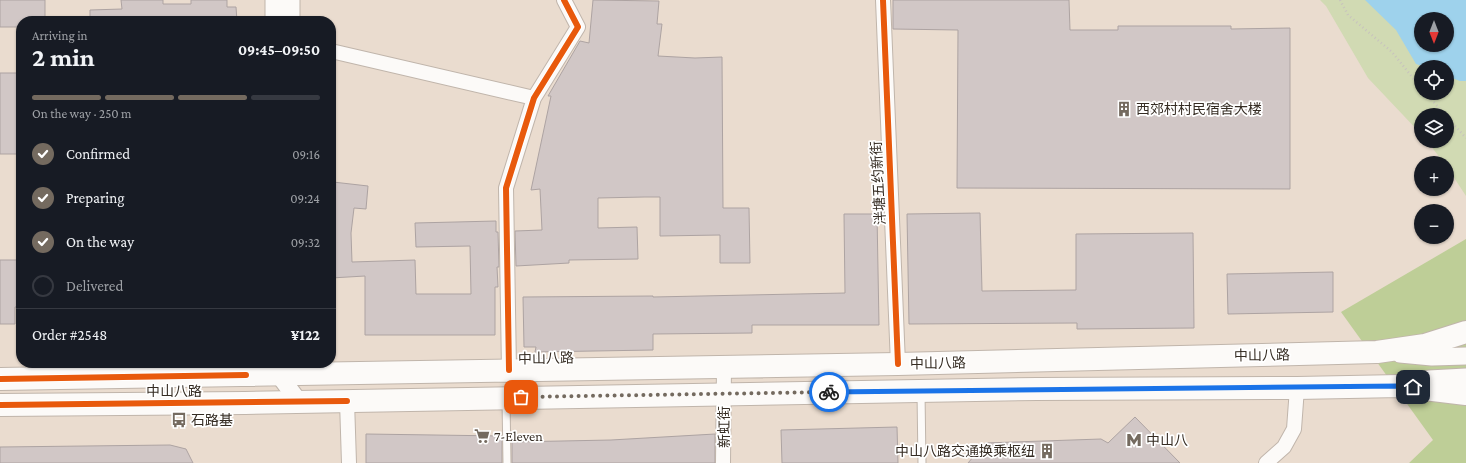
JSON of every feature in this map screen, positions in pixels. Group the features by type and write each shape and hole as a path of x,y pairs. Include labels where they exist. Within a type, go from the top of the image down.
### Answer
{"main road":[{"name":"中山八路","path":"0,379 252,369 509,370 898,364 1377,352 1425,345 1466,332"},
{"name":"中山八路","path":"0,405 299,402 724,393 1400,386 1466,394"}],"street":[{"path":"274,0 274,16"},
{"path":"291,0 291,16"},
{"path":"509,370 506,188 534,98 578,27 564,0"},
{"name":"泮塘五约新街","path":"883,0 898,364"},
{"path":"336,52 534,98"},
{"path":"1377,352 1432,357 1466,356"},
{"name":"新虹街","path":"723,463 724,366"},
{"path":"287,369 299,402"},
{"path":"1400,386 1429,379 1466,376"},
{"path":"1266,463 1284,447 1294,429 1297,388"},
{"path":"347,401 349,463"}],"lane":[{"path":"921,391 922,463"},
{"path":"506,398 507,463"}],"path":[{"path":"1340,0 1348,15 1392,52 1414,79"},
{"path":"1432,100 1439,108"},
{"path":"1454,125 1466,138"}],"green space":[{"path":"1320,0 1466,0 1466,196 1454,178 1454,156 1439,156 1432,148 1454,148 1454,108 1414,108 1414,127 1368,78 1326,6"},
{"path":"1466,239 1466,463 1409,463 1433,440 1341,312"}],"water":[{"path":"1365,0 1466,0 1466,81 1454,79 1454,60 1414,61 1396,30"}],"building":[{"path":"0,0 45,0 45,16 16,16 16,27 0,27"},
{"path":"121,0 163,0 163,4 191,4 191,0 227,0 227,7 236,7 237,16 90,16 90,10 122,9"},
{"path":"593,0 659,1 657,24 662,24 658,56 695,58 722,57 723,208 749,208 750,263 720,263 720,235 660,236 660,197 644,197 598,198 598,228 637,227 638,259 569,260 569,263 516,266 515,231 542,230 540,189 531,190 551,96 548,96 580,41 589,43"},
{"name":"西郊村村民宿舍大楼","path":"893,0 1069,0 1070,30 1118,30 1118,26 1231,26 1231,29 1290,28 1290,189 957,188 958,30 893,29"},
{"path":"0,73 16,73 16,154 0,154"},
{"path":"336,182 368,186 366,209 354,208 351,233 352,262 415,260 416,294 471,294 470,246 416,247 415,223 496,221 496,232 498,232 499,267 497,267 498,287 495,287 495,335 365,335 365,276 336,278"},
{"path":"980,213 982,291 1076,290 1076,234 1193,233 1194,328 1077,329 1077,323 909,324 907,214"},
{"path":"844,214 877,214 879,325 752,325 752,333 653,334 653,350 535,352 536,347 524,347 523,297 653,297 845,293"},
{"path":"0,260 16,260 15,324 0,324"},
{"path":"1333,272 1333,312 1228,314 1227,274"},
{"name":"中山八路交通换乘枢纽","path":"1135,417 1180,463 968,463 985,443 1101,439 1108,443"},
{"path":"897,427 898,463 782,463 781,430"},
{"path":"366,434 502,436 502,463 366,463"},
{"path":"715,434 715,463 512,463 512,442 611,440"},
{"path":"170,445 186,449 193,463 0,463 0,447"}],"cycle path":[{"path":"509,370 506,188 534,98 578,27 564,0"},
{"path":"883,0 898,364"},
{"path":"0,379 246,375"},
{"path":"0,405 347,401"}],"way so far":[{"path":"521,397 829,392"}],"place":[{"name":"西郊村村民宿舍大楼","path":"1124,109"},
{"name":"石路基","path":"179,420"},
{"name":"7-Eleven","path":"482,436"},
{"name":"中山八","path":"1134,440"},
{"name":"中山八路交通换乘枢纽","path":"1047,451"}],"route":[{"path":"829,392 1037,389 1413,387"}]}
